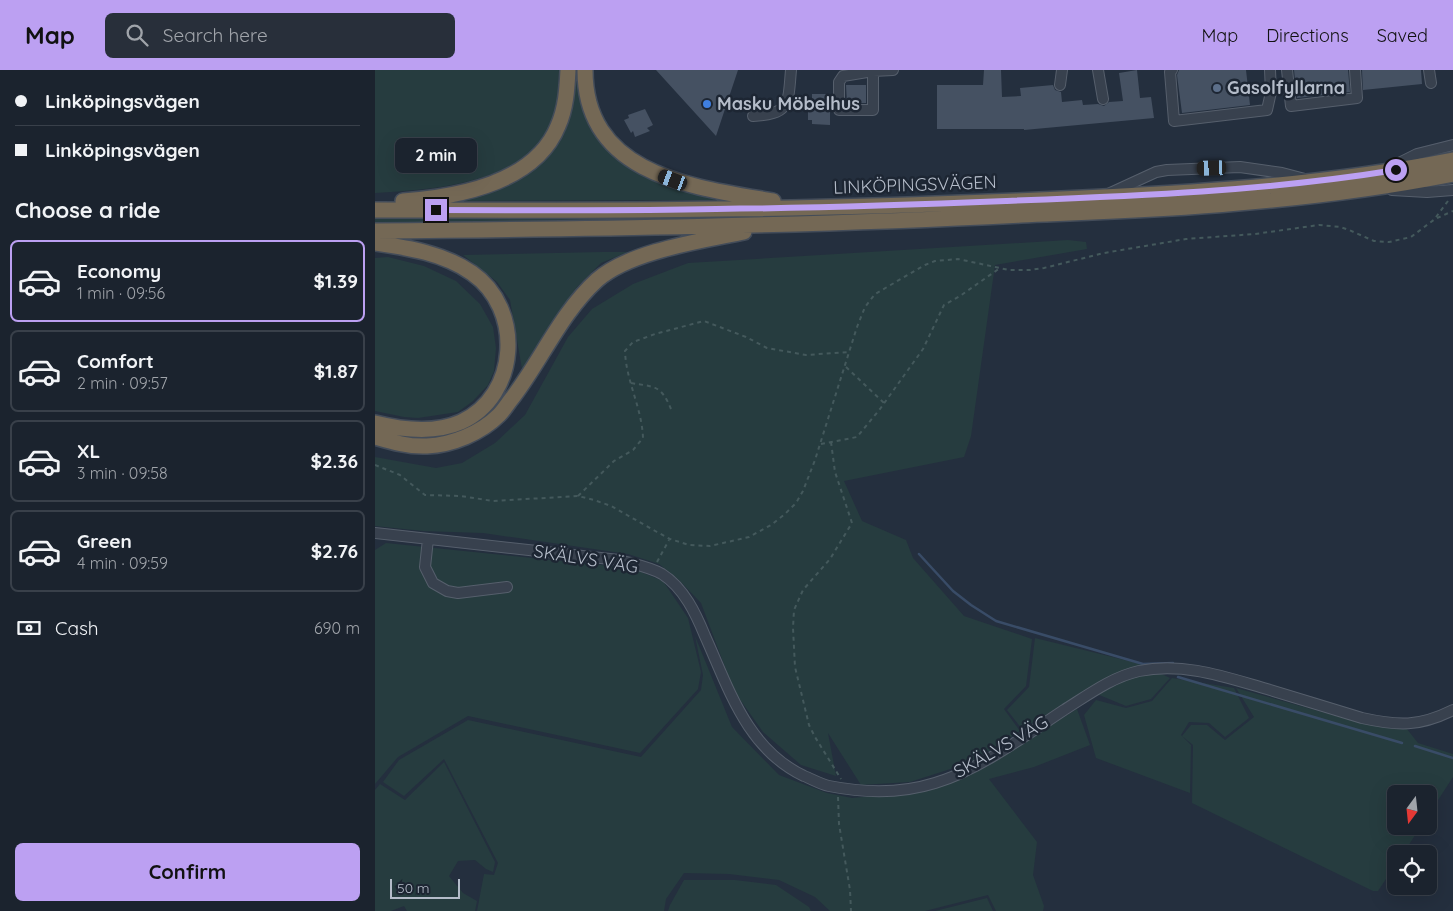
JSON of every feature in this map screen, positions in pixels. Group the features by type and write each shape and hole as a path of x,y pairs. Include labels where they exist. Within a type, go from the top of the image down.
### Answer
{"highway":[{"path":"375,203 425,199 465,191 490,184 509,176 525,166 549,143 558,128 567,94 568,70"},
{"path":"585,70 587,96 593,116 602,132 616,149 634,162 655,173 694,186 806,207"},
{"name":"LINKÖPINGSVÄGEN","path":"375,210 715,210 941,204 1101,197 1235,189 1316,181 1380,173 1453,160"},
{"name":"LINKÖPINGSVÄGEN","path":"375,231 779,225 941,219 1226,204 1332,194 1453,174"},
{"path":"375,438 403,444 427,446 450,444 477,431 498,415 523,383 555,330 576,302 598,279 627,261 693,242 779,225"},
{"path":"375,243 435,255 474,274 499,304 505,318 509,348 505,370 496,391 475,414 463,422 423,430 404,429 375,423"}],"street":[{"path":"753,116 767,116 776,113 785,106 788,99 791,70"},
{"path":"873,71 873,110 839,110 839,82 843,76 873,71 891,70"},
{"path":"1060,85 1062,70"},
{"path":"1099,70 1103,99"},
{"path":"1172,70 1170,72 1174,121 1267,110 1271,92 1270,70"},
{"path":"1287,70 1291,106 1357,98 1355,70"},
{"path":"1429,70 1431,82"},
{"path":"1380,173 1417,154 1453,145"},
{"path":"1101,197 1156,172 1167,170 1240,167 1282,173 1316,181"},
{"path":"1371,188 1452,194"},
{"name":"SKÄLVS VÄG","path":"375,533 619,560 662,574 680,591 694,611 740,714 757,739 776,758 797,772 825,786 840,784 876,792 899,791 936,783 983,761 1119,677 1140,671 1162,668 1185,668 1212,673 1362,718 1384,722 1401,724 1420,722 1437,718 1453,710"},
{"path":"428,539 425,567 433,583 447,591 458,593 507,587"}],"path":[{"path":"1435,219 1452,194"},
{"path":"375,465 400,475 425,496 461,496 493,501 578,496 611,506 670,539 689,545 710,546 749,537 766,528 796,503 807,480 849,352 865,307 870,299 883,288 925,265 940,260 958,259 1000,268 1029,270 1045,268 1105,253 1186,239 1255,234 1319,225 1331,225 1349,230 1374,241 1389,242 1411,237 1435,219 1453,211"},
{"path":"820,444 857,437 884,404 923,349 945,305 1000,268"},
{"path":"578,496 614,460 633,450 643,438 643,424 626,364 625,351 633,342 704,321 746,337 767,348 806,355 849,352"},
{"path":"845,366 884,404"},
{"path":"631,383 658,388 666,397 671,409"},
{"path":"831,442 835,472 851,523 830,559 803,590 794,610 793,628 795,667 809,725 840,784"},
{"path":"652,570 670,539"},
{"path":"842,775 837,804 850,890 851,911"}],"green space":[{"path":"375,70 559,70 556,107 553,119 545,133 531,150 513,164 492,174 445,186 375,193"},
{"path":"572,70 579,70 579,86 583,104 607,147 625,164 649,178 675,188 715,198 714,200 447,201 535,166"},
{"path":"840,213 840,215 690,220 375,223 375,217"},
{"path":"1068,240 1086,242 1087,249 995,265 971,436 964,457 844,481 862,521 906,540 913,558 964,616 1032,639 1026,686 1004,709 1020,731 972,762 910,782 861,785 828,733 836,776 801,765 763,732 734,691 701,603 678,579 659,564 628,554 483,533 423,531 375,526 375,457 436,468 462,463 495,443 525,415 568,337 592,309 633,284 688,263"},
{"path":"628,252 601,263 577,287 522,369 510,300 497,282 463,255"},
{"path":"388,257 424,266 456,281 480,304 493,327 496,348 494,371 488,385 473,401 458,412 418,418 375,411 375,258"},
{"path":"386,543 631,568 663,581 688,618 701,672 698,689 640,753 468,716 398,757 375,784 375,550"},
{"path":"695,636 732,727 779,775 827,793 852,798 924,791 972,774 1077,709 1090,745 1034,767 989,779 1037,842 1033,875 1044,906 1043,911 996,911 988,895 925,911 830,911 815,897 779,880 729,874 684,873 666,899 664,911 477,911 484,874 494,875 498,863 444,759 404,796 383,782 399,760 468,720 641,757 701,690 703,675"},
{"path":"1035,638 1141,664 1170,678 1151,699 1126,706 1087,690 1022,729 1007,710 1029,687"},
{"path":"1172,678 1234,688 1249,718 1225,737 1209,723 1189,722 1181,735 1191,745 1190,793 1096,758 1084,715 1096,700 1126,708 1152,701"},
{"path":"1236,688 1361,723 1407,729 1418,743 1453,754 1453,777 1437,802 1437,785 1387,785 1387,835 1415,835 1409,845 1387,845 1387,878 1378,891 1373,891 1192,803 1193,745 1182,736 1191,725 1207,725 1225,740 1254,717"},
{"path":"444,762 495,862 493,872 475,860 458,861 449,876 463,893 477,901 475,911 407,911 404,906 391,911 375,911 375,790 380,784 405,800"},
{"path":"684,880 735,880 776,885 809,907 811,911 668,911"},
{"path":"987,898 993,911 935,911"}],"building":[{"name":"Masku Möbelhus","path":"656,70 738,70 716,136"},
{"path":"984,70 1001,70 1002,97 1021,96 1020,88 1053,85 1055,90 1061,92 1062,102 1082,100 1083,105 1098,104 1104,106 1109,102 1123,101 1119,73 1137,70 1140,98 1151,97 1154,118 1024,130 937,129 937,85 983,85"},
{"path":"1179,70 1246,70 1250,105 1182,113 1177,75"},
{"path":"1294,70 1348,70 1350,92 1297,98"},
{"path":"1362,70 1421,70 1422,84 1363,90"},
{"path":"846,85 866,85 866,103 847,103"},
{"path":"812,94 830,94 830,125 812,124 812,120 808,120 808,98 812,98"},
{"path":"645,109 653,125 647,128 650,131 635,137 633,131 631,133 624,120 629,118 628,115"}],"waterway":[{"path":"919,554 953,591 996,621 1143,664 1173,663"},
{"path":"1178,677 1402,743"},
{"path":"1415,746 1453,758"}],"place":[{"name":"Gasolfyllarna","path":"1217,88"},
{"name":"Masku Möbelhus","path":"707,104"}],"route":[{"path":"436,210 715,210 941,204 1235,189 1316,181 1396,170"}]}
